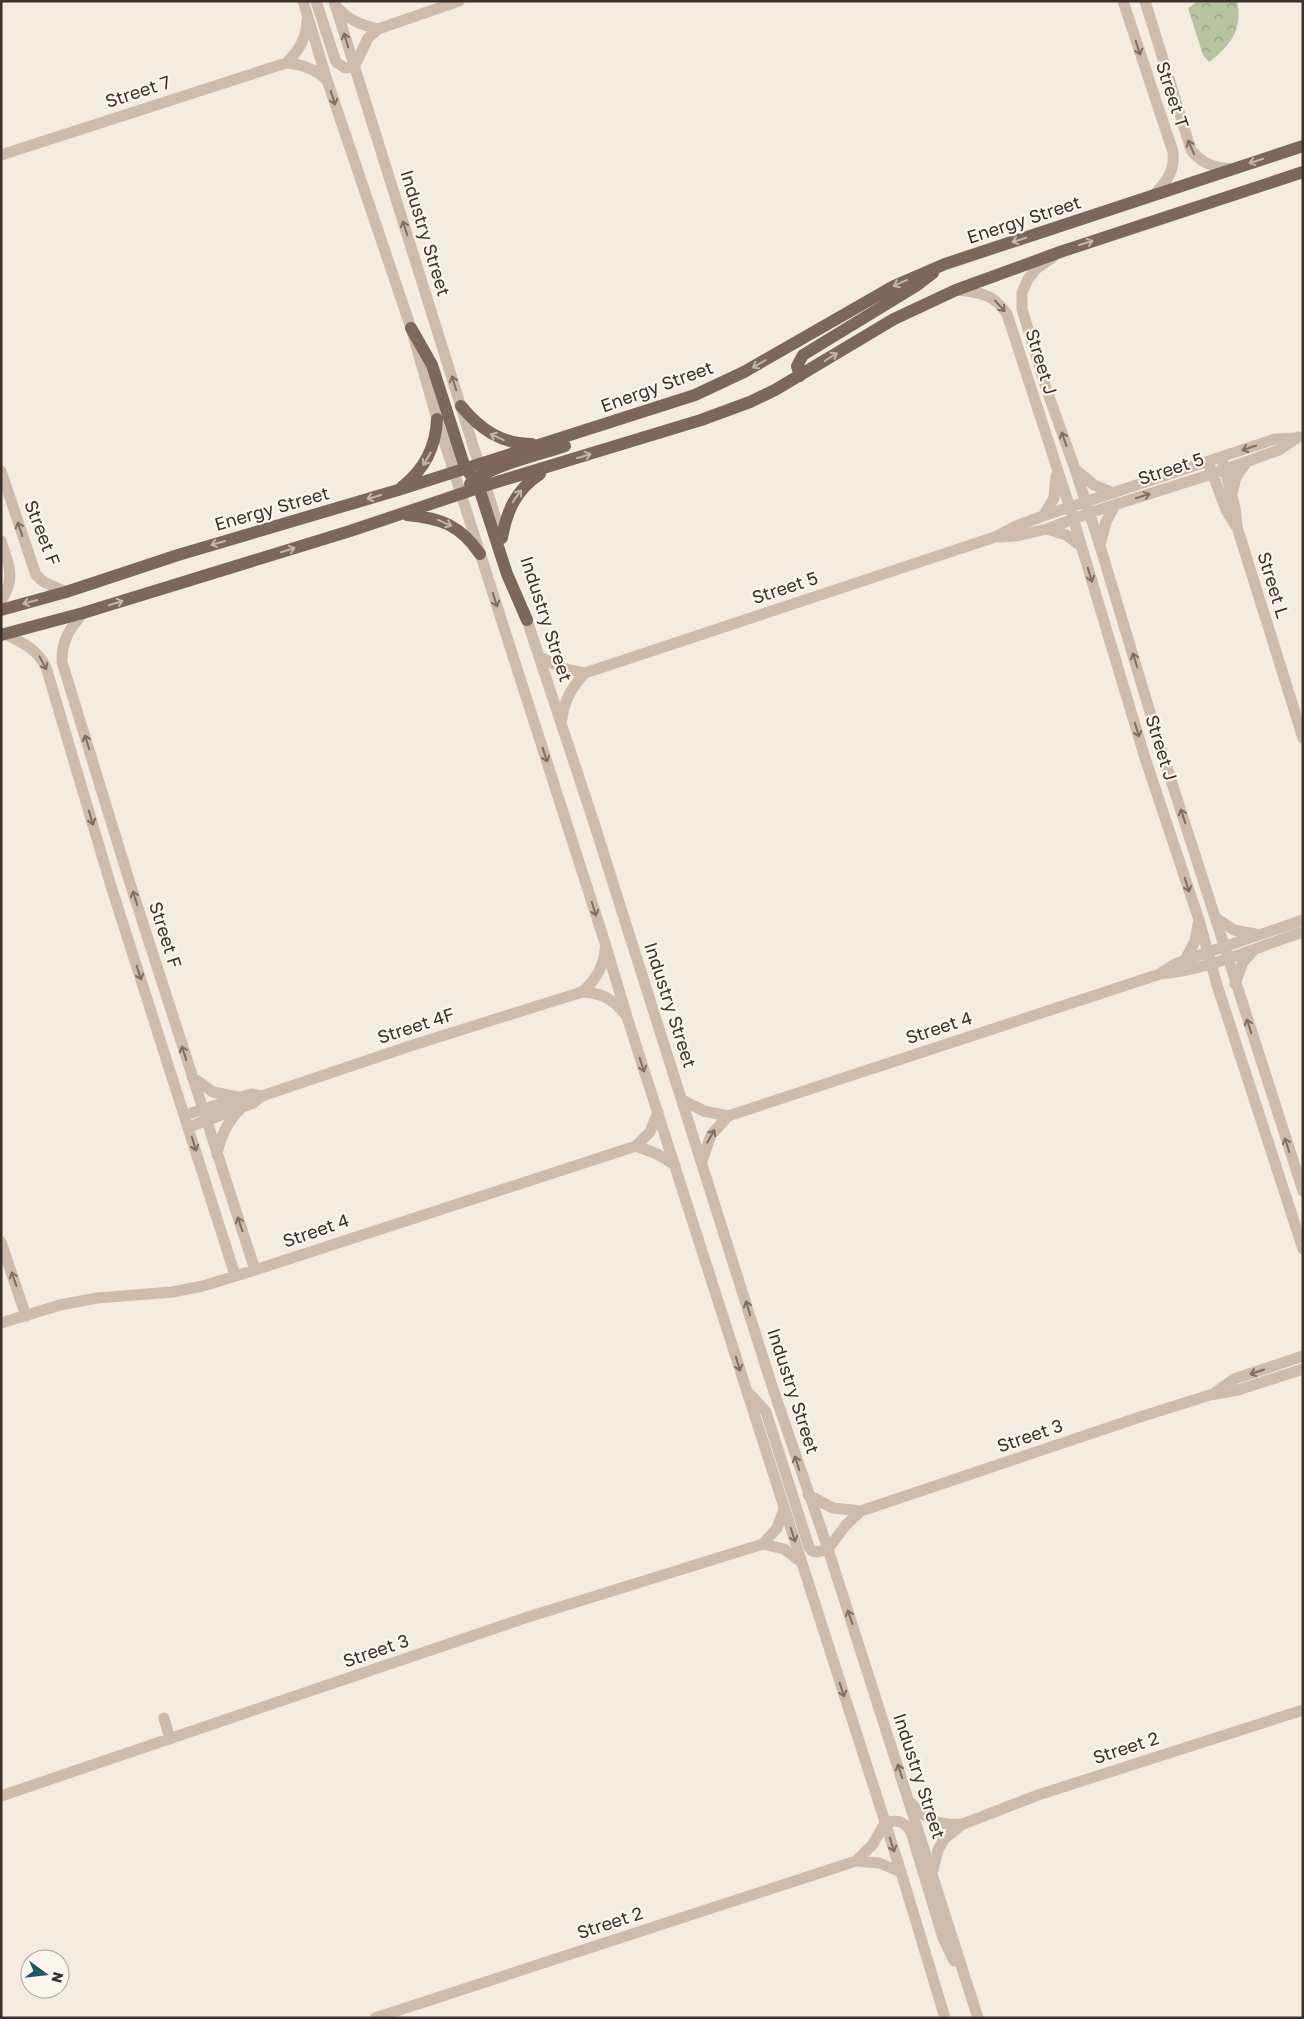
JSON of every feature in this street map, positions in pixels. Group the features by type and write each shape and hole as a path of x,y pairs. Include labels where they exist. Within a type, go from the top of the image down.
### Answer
{"main road":[{"name":"Energy Street","path":"3,635 83,613 399,515 545,444 695,395 719,385 770,358 866,301 909,279 945,264 1303,146"},
{"path":"1245,190 1303,164"},
{"name":"Energy Street","path":"1,610 66,592 178,555 398,490 550,467 701,420 750,402 800,376 894,318 956,290 1060,252 1303,172"},
{"path":"800,376 797,366 803,355 916,286 945,264"},
{"path":"411,328 432,365 471,479 507,574 527,620"},
{"path":"460,406 483,429 497,438 513,442 545,444"},
{"path":"398,490 410,481 427,460 433,447 437,418"},
{"path":"350,531 386,513 471,479 575,443 607,424"},
{"path":"502,538 509,508 516,495 527,483 550,467"},
{"path":"399,515 436,519 450,524 462,532 480,554"}],"street":[{"path":"316,1 336,62 345,68 354,67 368,38 378,29 459,1"},
{"name":"Street T","path":"1123,1 1173,152 1174,163 1171,174 1154,196"},
{"name":"Street T","path":"1145,1 1191,150 1198,158 1213,167 1231,170"},
{"path":"335,4 345,16 356,22 378,29"},
{"name":"Industry Street","path":"335,4 460,406 480,554 901,1872 945,2018"},
{"path":"286,63 302,45 306,34 308,22 305,6"},
{"name":"Industry Street","path":"305,6 327,80 411,328 437,418 502,538 702,1161 772,1386 808,1496 828,1549 978,2018"},
{"path":"286,63 304,66 327,80"},
{"name":"Street 7","path":"1,155 286,63"},
{"name":"Street J","path":"1060,252 1036,269 1028,279 1022,293 1022,309 1046,388 1100,546 1235,984 1303,1191"},
{"name":"Street J","path":"956,290 991,297 1008,314 1070,508 1145,758 1199,920 1217,985 1303,1250"},
{"path":"1032,394 1046,388"},
{"name":"Street 5","path":"996,537 1016,536 1047,529 1073,519 1087,508 1114,493 1275,439 1299,437"},
{"name":"Street 5","path":"585,673 996,537 1014,527 1043,516 1070,508 1115,505 1225,470 1279,450 1299,437"},
{"name":"Street L","path":"1222,457 1232,496 1237,527 1303,738"},
{"name":"Street L","path":"1208,461 1226,510 1237,527"},
{"path":"1232,496 1236,477 1247,461"},
{"path":"1043,516 1054,498 1056,469"},
{"path":"1075,469 1094,485 1114,493"},
{"name":"Street F","path":"1,471 36,575 44,582 66,592"},
{"path":"1185,482 1203,483 1219,493"},
{"path":"1100,546 1106,522 1115,505"},
{"path":"1047,529 1066,535 1081,546"},
{"path":"1,541 10,569 8,590 1,601"},
{"name":"Street F","path":"83,613 66,637 62,650 62,662 129,880 255,1270"},
{"name":"Street F","path":"3,635 32,648 40,656 46,667 111,886 235,1275"},
{"path":"1111,643 1128,638"},
{"path":"540,657 562,668 585,673"},
{"path":"561,723 568,695 575,683 585,673"},
{"path":"1145,758 1162,752"},
{"path":"111,886 129,880"},
{"path":"1216,918 1234,930 1257,934"},
{"path":"1199,920 1188,965 1217,985"},
{"name":"Street 4","path":"1188,965 1207,951 1303,920"},
{"name":"Street 4","path":"702,1161 710,1136 728,1116 1188,965 1211,964 1303,932"},
{"path":"582,992 592,983 600,971 604,958 605,943"},
{"path":"1235,984 1243,962 1257,947"},
{"name":"Street 4F","path":"185,1115 204,1115 242,1102 253,1103 262,1096 400,1049 582,992 595,993 608,998 619,1006 627,1016"},
{"path":"192,1077 213,1092 242,1102 219,1142 217,1157"},
{"path":"682,1100 704,1111 728,1116"},
{"path":"658,1112 650,1132 636,1146 657,1154 675,1165"},
{"name":"Street 4F","path":"189,1127 204,1115"},
{"name":"Street 4","path":"1,1323 60,1305 97,1298 172,1292 203,1286 636,1146"},
{"path":"1,1242 26,1316"},
{"name":"Street 3","path":"808,1496 833,1508 861,1511 1210,1395 1234,1380 1301,1359"},
{"path":"747,1391 766,1412 809,1547 812,1551 817,1552 828,1549"},
{"path":"784,1509 777,1528 763,1544 784,1550 801,1562"},
{"name":"Street 3","path":"828,1549 846,1525 861,1511"},
{"name":"Street 3","path":"1,1796 528,1617 763,1544"},
{"name":"Street 2","path":"909,1801 926,1817 937,1822 950,1825 962,1824 1038,1795 1303,1710"},
{"path":"164,1718 170,1739"},
{"path":"885,1823 892,1821 902,1822 911,1832 943,1938 966,1981"},
{"name":"Street 2","path":"856,1861 873,1844 885,1823"},
{"name":"Street 2","path":"932,1873 938,1850 948,1835 962,1824"},
{"name":"Street 2","path":"375,2018 856,1861 879,1863 901,1872"}],"green space":[{"path":"1198,1 1237,1 1237,28 1224,50 1209,62 1203,55 1188,8"}]}
